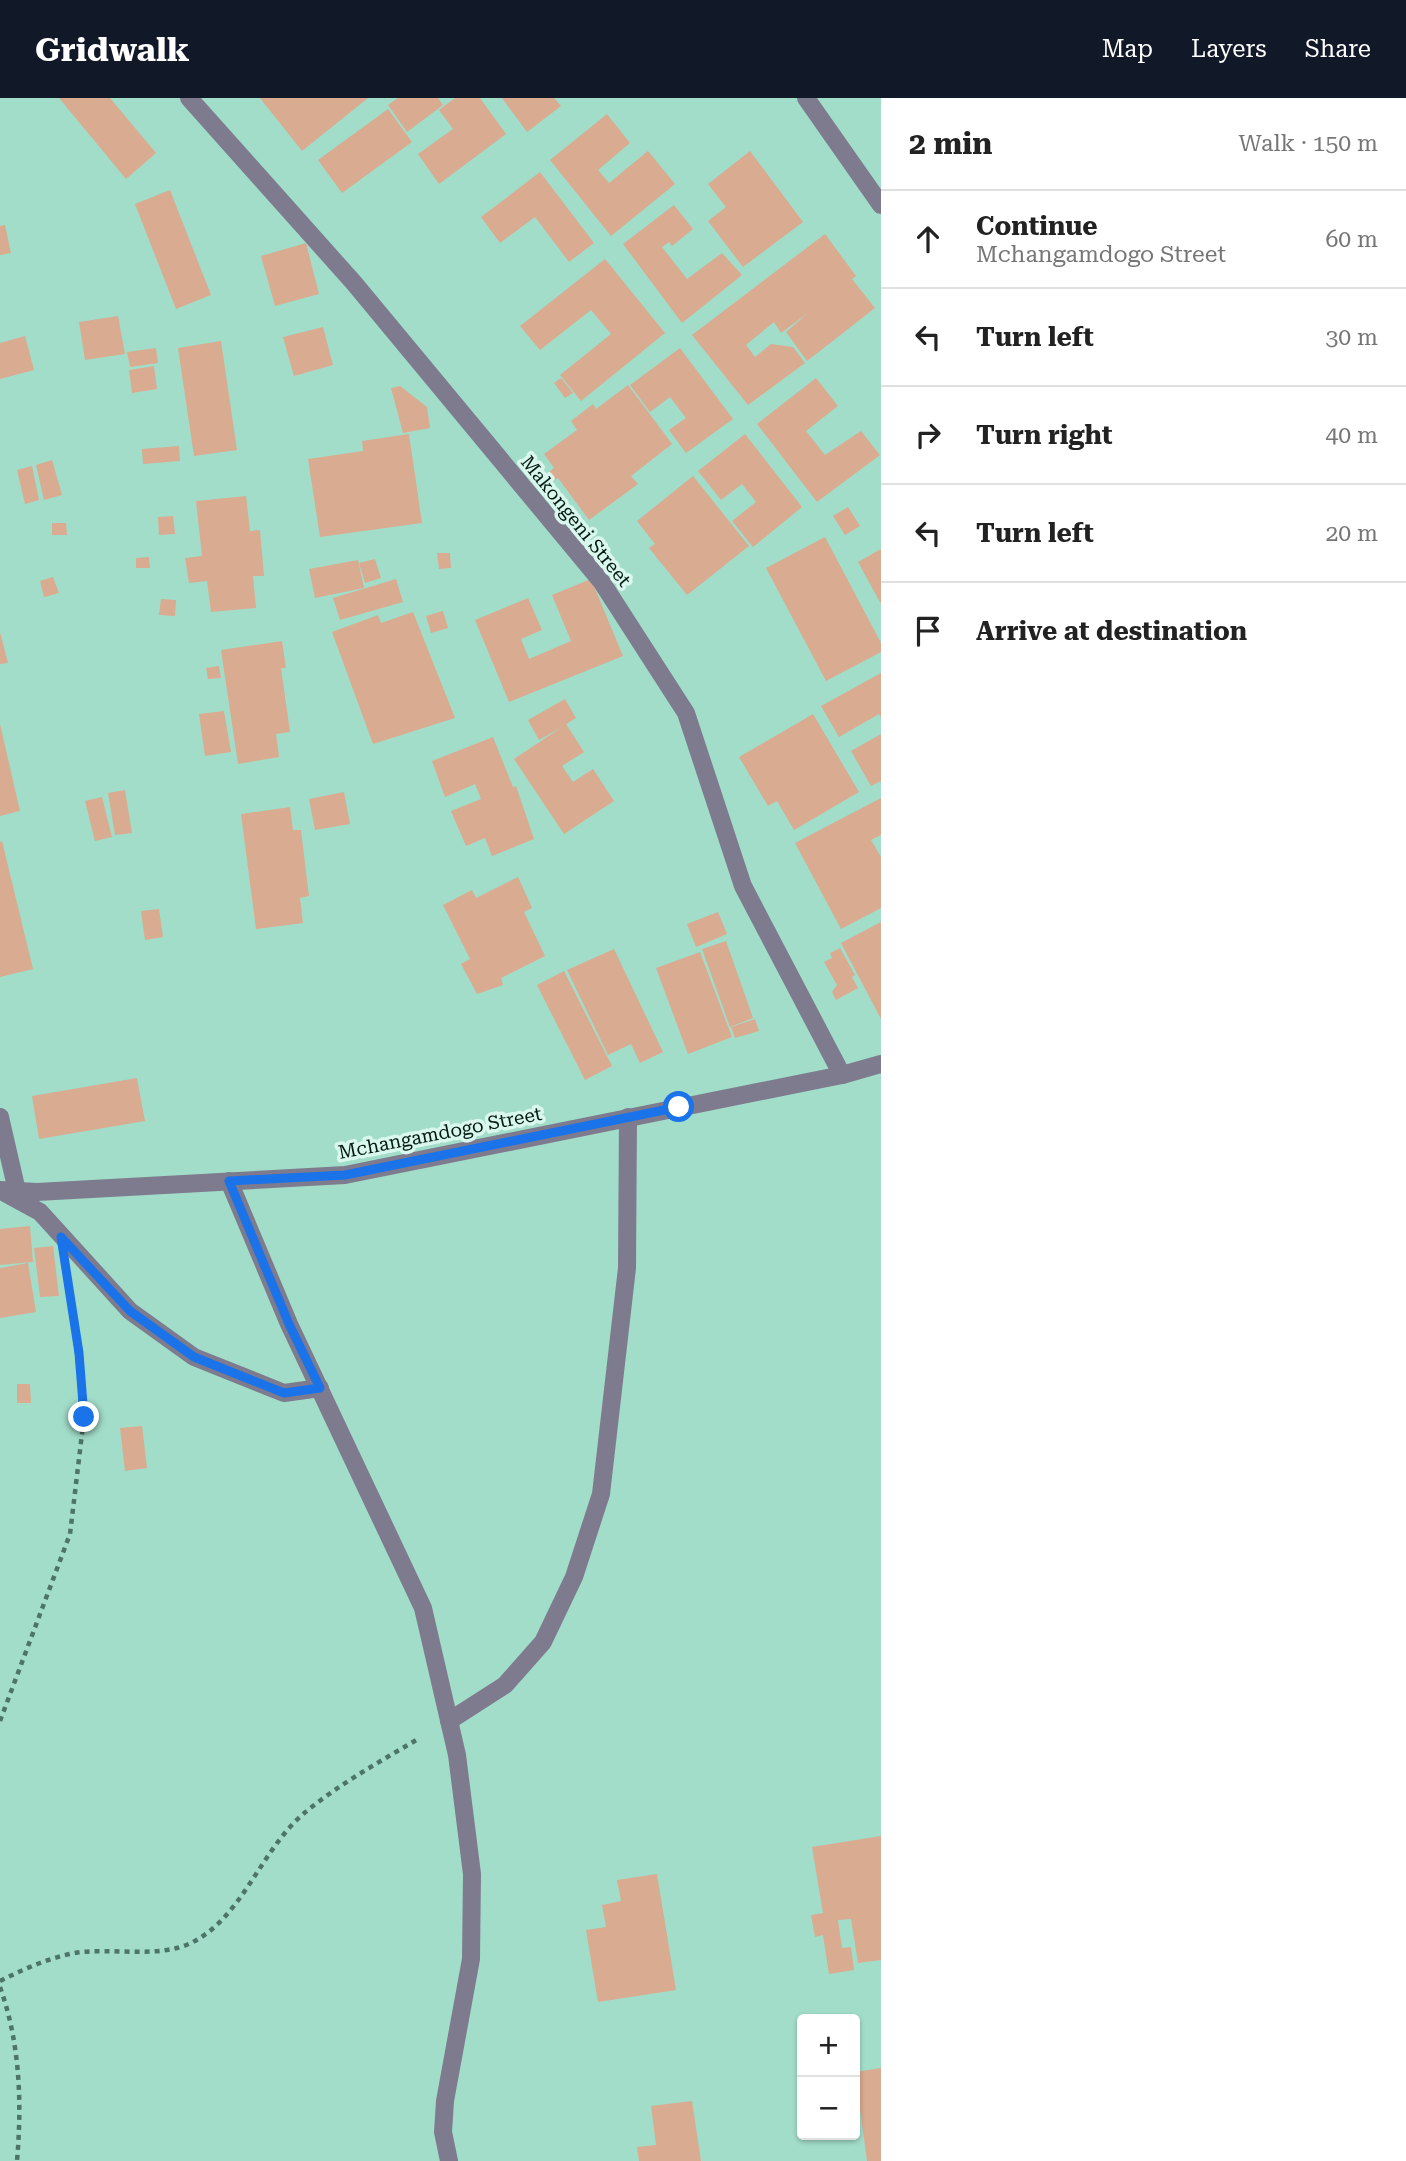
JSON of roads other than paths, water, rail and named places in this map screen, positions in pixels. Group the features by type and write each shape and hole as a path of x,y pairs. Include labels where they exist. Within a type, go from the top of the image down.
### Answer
{"street":[{"name":"Makongeni Street","path":"189,98 354,283 601,581 687,713 743,886 842,1075"},
{"path":"806,98 881,205"},
{"name":"Mchangamdogo Street","path":"8,1190 345,1175 842,1075 881,1063"},
{"path":"0,1117 8,1190 40,1212 130,1311 194,1357 284,1393 320,1388"},
{"path":"449,1721 505,1685 543,1642 573,1577 601,1494 627,1268 628,1117"},
{"path":"229,1181 289,1324 423,1608 449,1721 472,1874 471,1959 445,2101 443,2132 449,2161"}]}
